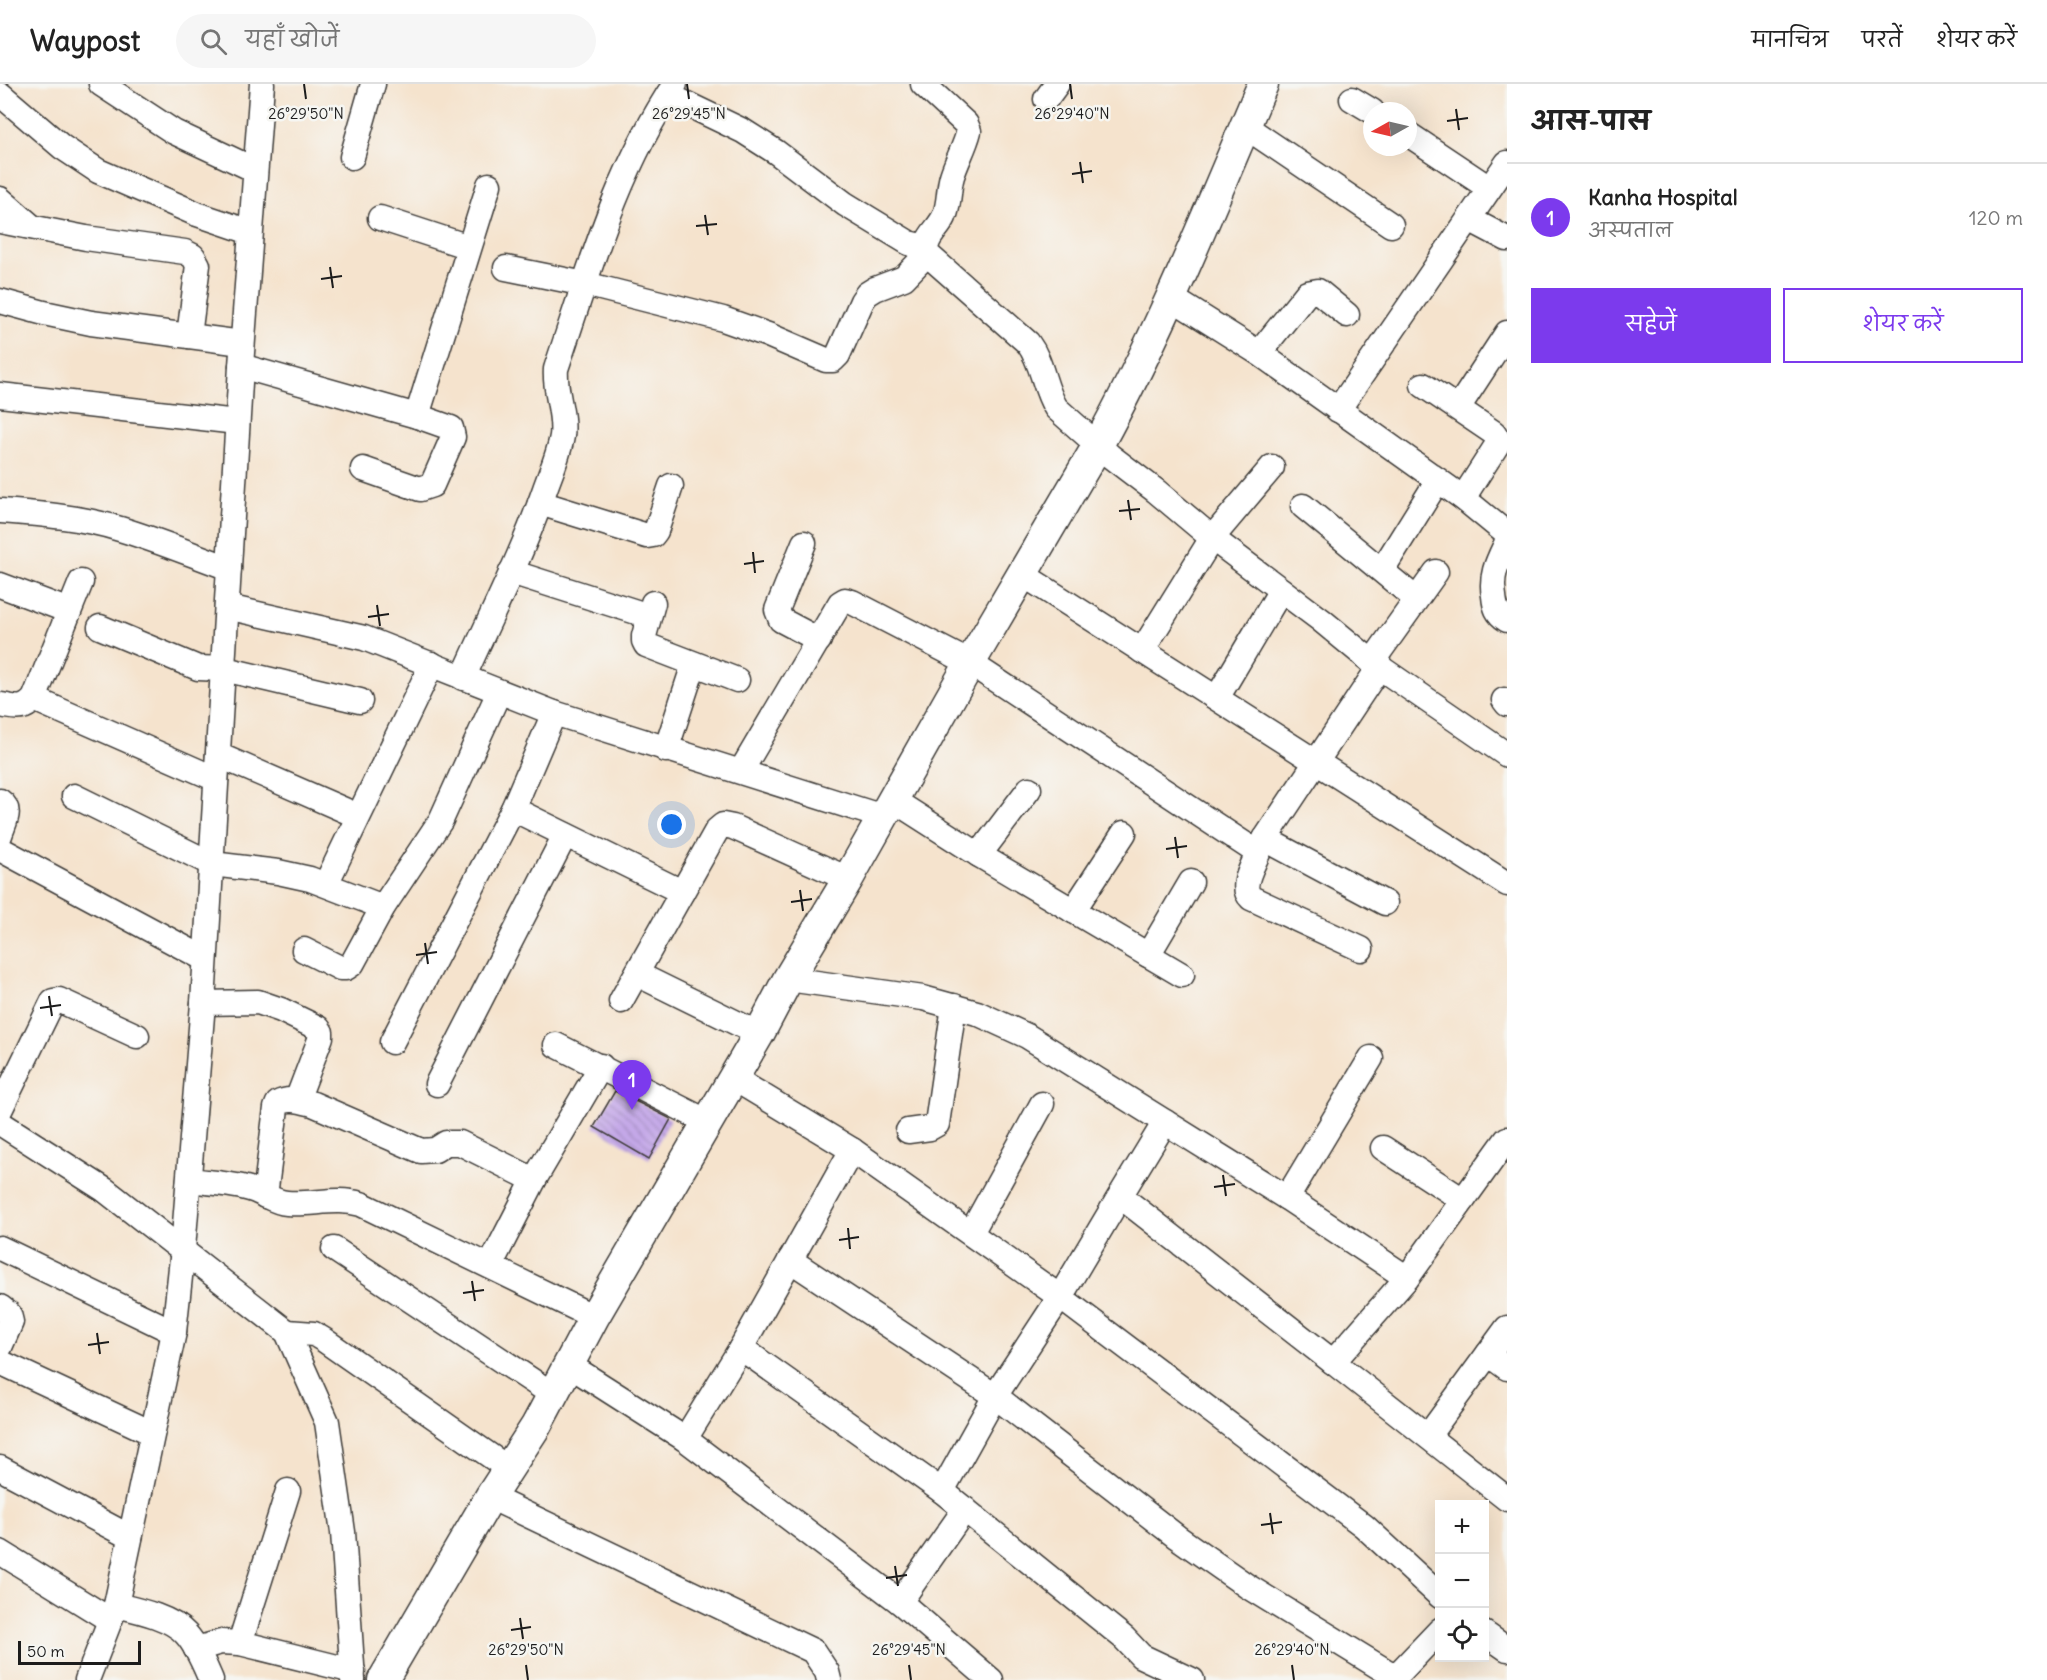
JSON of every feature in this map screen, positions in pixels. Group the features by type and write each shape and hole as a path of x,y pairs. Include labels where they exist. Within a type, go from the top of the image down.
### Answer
{"main road":[{"path":"383,1680 490,1497 536,1425 594,1317 1118,410 1246,127 1263,84"}],"street":[{"path":"101,84 174,132 255,170"},
{"path":"87,1680 113,1613 130,1537 174,1332 183,1250 203,1003 241,354 262,84"},
{"path":"352,157 373,84"},
{"path":"506,268 585,284 723,319 826,360 833,360 838,355 867,294 903,279 926,250 947,210 952,176 969,131 966,124 923,84"},
{"path":"463,678 511,572 540,503 558,452 563,425 555,381 556,369 615,196 672,89 760,141 845,204 909,243 926,250 1028,343 1036,354 1049,398 1056,408 1098,445 1212,538 1376,664 1507,755"},
{"path":"0,94 62,147 98,171 188,210 250,232"},
{"path":"1246,127 1391,225"},
{"path":"1417,140 1489,188"},
{"path":"1338,410 1507,163"},
{"path":"417,416 489,185"},
{"path":"0,199 33,228"},
{"path":"380,218 469,247"},
{"path":"1469,219 1507,239"},
{"path":"0,221 86,238 185,252 193,256 198,265 189,336"},
{"path":"1259,352 1307,292 1318,291 1347,315"},
{"path":"1170,297 1259,352 1463,498 1507,534"},
{"path":"0,301 91,322 189,336 451,428 453,433 432,485 420,489 363,469"},
{"path":"1458,408 1507,333"},
{"path":"1423,385 1494,433 1497,438 1497,445 1463,498"},
{"path":"0,395 237,423"},
{"path":"1142,651 1212,538 1272,467"},
{"path":"1382,570 1438,480"},
{"path":"540,503 653,536 671,486"},
{"path":"1304,506 1416,600"},
{"path":"0,511 35,514 120,529 229,568"},
{"path":"1507,542 1496,566 1492,584 1495,606 1498,613 1507,620"},
{"path":"804,543 777,610 781,620 819,640"},
{"path":"511,572 651,610 644,636 646,645 737,680"},
{"path":"1361,949 1251,898 1246,894 1245,887 1262,846 1317,762 1416,600 1436,572"},
{"path":"1022,574 1507,884"},
{"path":"0,705 21,708 34,699 81,582"},
{"path":"0,585 69,610"},
{"path":"1217,698 1281,590"},
{"path":"741,771 840,603 844,600 970,663 1262,846 1385,903"},
{"path":"227,607 342,632 389,647 554,714 666,750 888,808 979,855 1182,975"},
{"path":"100,627 198,668 224,669 360,701"},
{"path":"326,884 432,664"},
{"path":"666,750 694,664"},
{"path":"304,950 340,968 349,967 383,907 441,820 499,692"},
{"path":"34,699 216,779"},
{"path":"392,1042 513,809 554,714"},
{"path":"218,755 358,816"},
{"path":"979,855 1029,789"},
{"path":"74,796 212,864 278,872 326,884 383,907"},
{"path":"0,801 6,805 8,811 0,835"},
{"path":"513,809 682,892"},
{"path":"621,1001 717,830 723,825 733,827 848,879"},
{"path":"1073,911 1124,833"},
{"path":"437,1084 565,835"},
{"path":"0,849 205,959"},
{"path":"1148,955 1191,882"},
{"path":"638,974 759,1034"},
{"path":"788,980 923,998 977,1013 1027,1036 1287,1198 1407,1278"},
{"path":"0,1110 53,1001 59,1000 137,1036"},
{"path":"203,1003 258,1002 281,1010 318,1028 321,1037 297,1100"},
{"path":"908,1131 930,1128 937,1124 954,1006"},
{"path":"556,1045 708,1122"},
{"path":"1287,1198 1371,1058"},
{"path":"490,1266 534,1180 601,1066"},
{"path":"733,1078 852,1150 1060,1297 1364,1526 1435,1591"},
{"path":"265,1196 276,1108 278,1103 284,1100 297,1100 337,1113 421,1151 435,1150 446,1143 460,1143 534,1180"},
{"path":"971,1233 1042,1104"},
{"path":"942,1491 995,1396 1060,1297 1165,1122"},
{"path":"0,1123 105,1191 287,1332 327,1422 343,1532 353,1675 240,1643 221,1642 196,1649"},
{"path":"1333,1362 1407,1278 1507,1138"},
{"path":"1383,1148 1463,1200"},
{"path":"685,1439 741,1348 852,1150"},
{"path":"189,1180 239,1186 277,1202 335,1200 361,1204 594,1317"},
{"path":"1120,1196 1507,1498"},
{"path":"0,1248 174,1332"},
{"path":"334,1249 552,1394"},
{"path":"790,1260 995,1396 1177,1537 1247,1586 1389,1673 1399,1673 1435,1635"},
{"path":"0,1307 9,1314 10,1322 0,1347"},
{"path":"1428,1436 1498,1361 1507,1328"},
{"path":"287,1332 314,1334 324,1340 509,1469"},
{"path":"741,1348 942,1491 1124,1638 1141,1656 1192,1680"},
{"path":"0,1362 152,1433"},
{"path":"569,1365 685,1439 900,1602 991,1680"},
{"path":"0,1468 130,1537"},
{"path":"240,1643 288,1491"},
{"path":"490,1497 813,1651 827,1672 829,1680"},
{"path":"900,1602 964,1509"},
{"path":"0,1552 113,1613 154,1614 185,1632 211,1680"},
{"path":"1489,1636 1507,1649"}],"building":[{"path":"615,1091 671,1119 649,1159 594,1127"}],"place":[{"name":"Kanha Hospital","path":"632,1110"}]}
